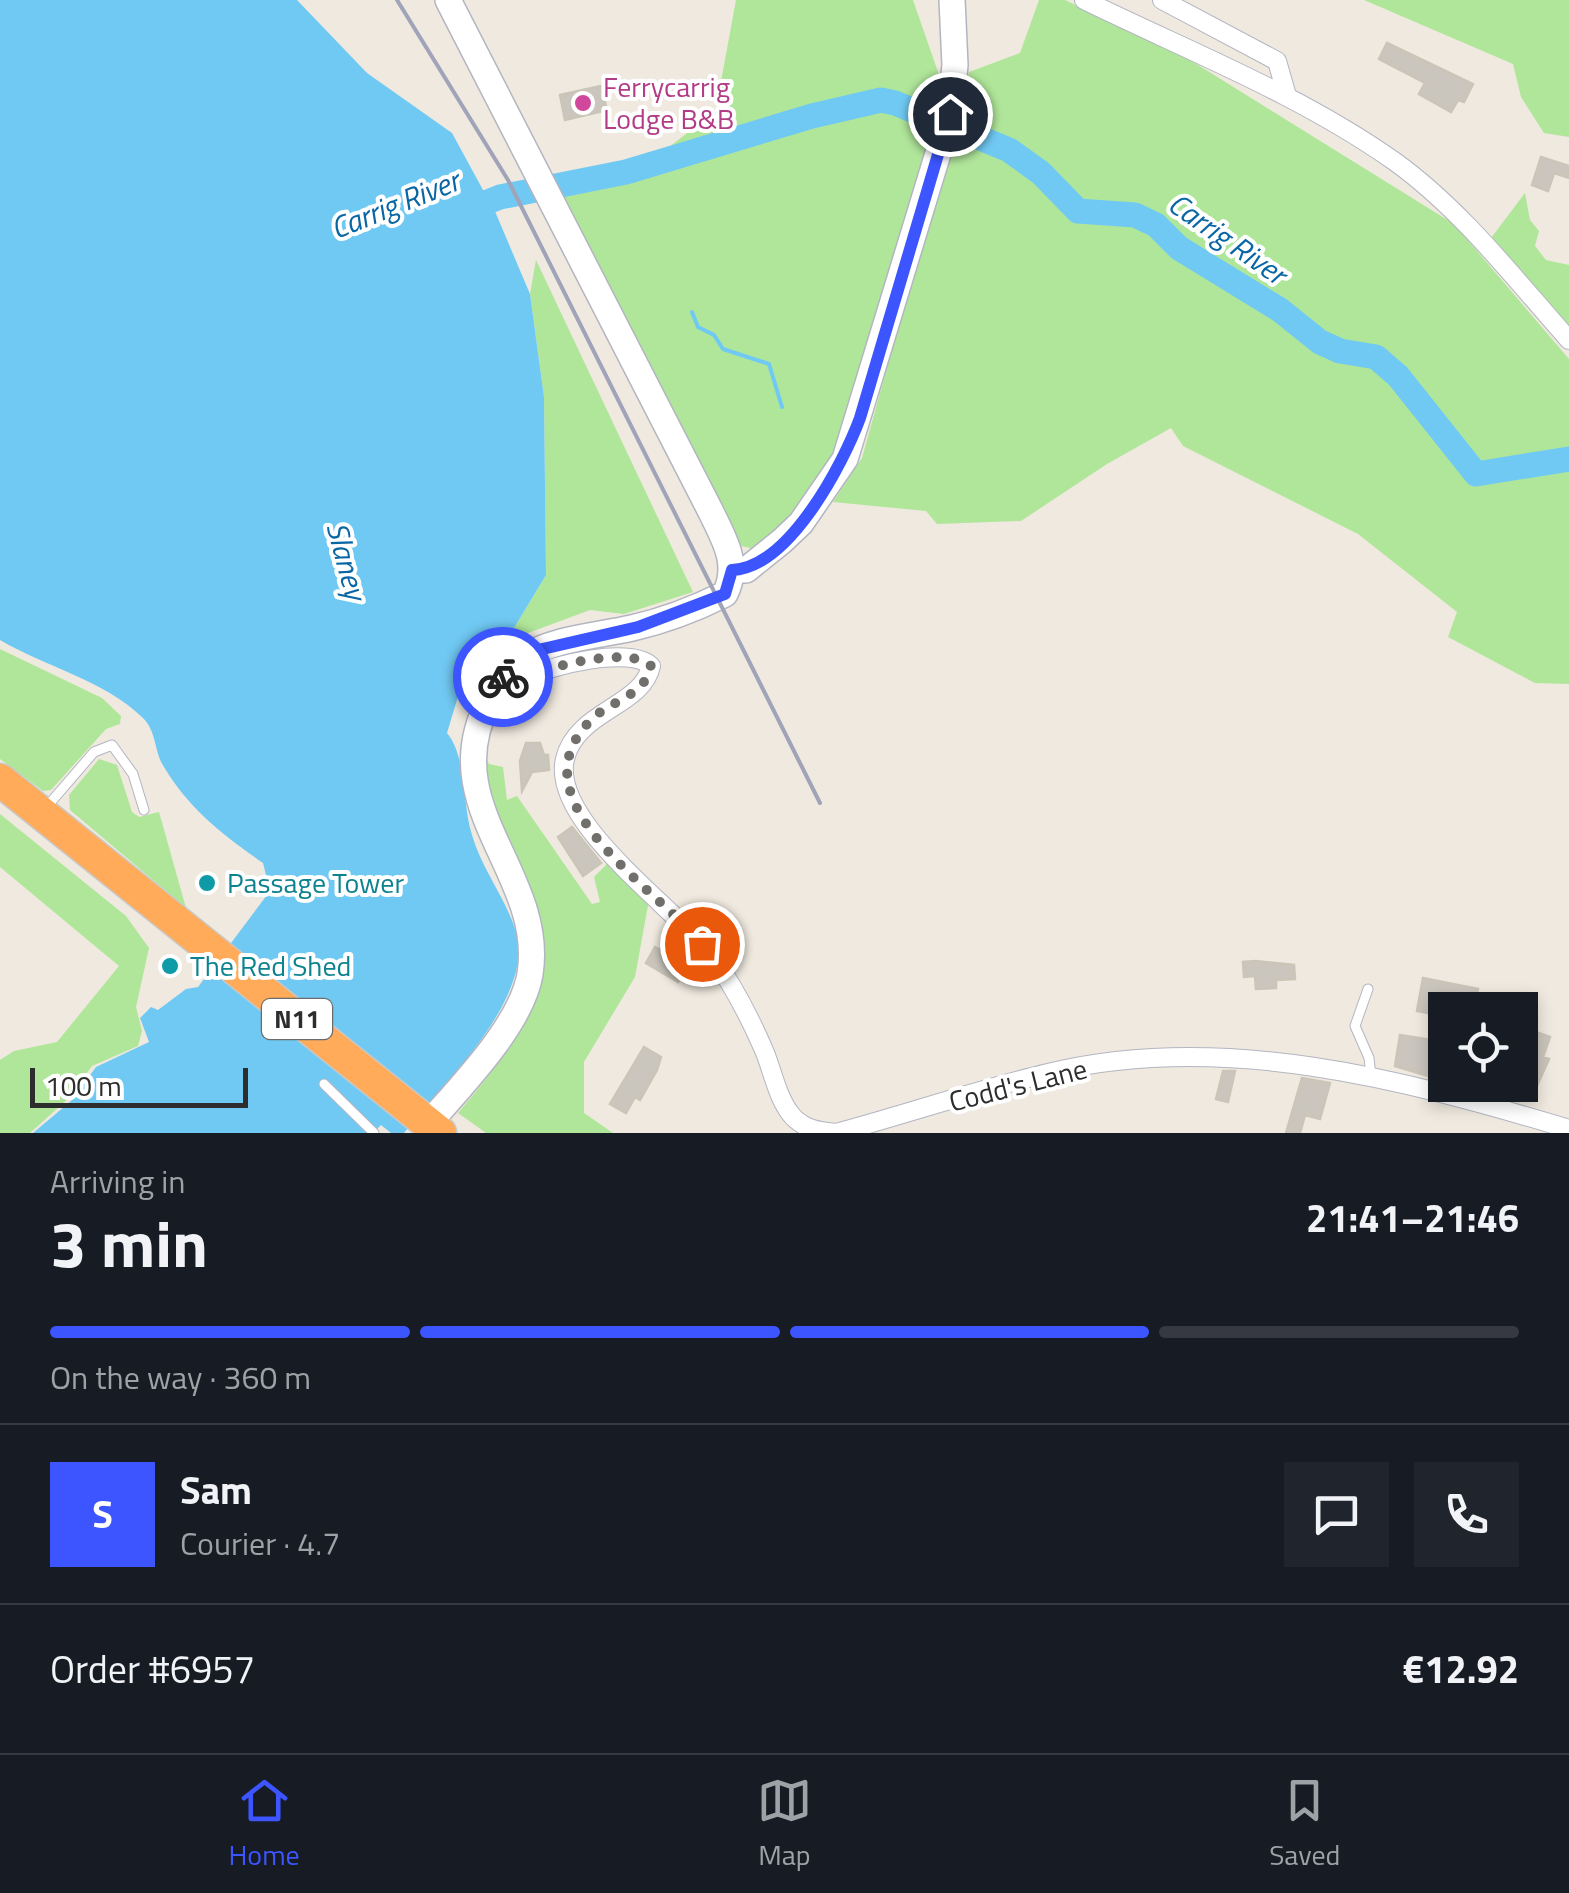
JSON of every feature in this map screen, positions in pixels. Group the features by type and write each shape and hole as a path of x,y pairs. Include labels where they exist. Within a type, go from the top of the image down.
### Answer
{"highway":[{"name":"N11","path":"0,780 428,1124"}],"main road":[{"path":"428,1124 488,1051 516,1010 529,980 532,952 528,919 483,818 476,792 473,744 500,680 522,659 556,644 638,627 725,594 732,570 730,554 712,512 548,202 448,0"},
{"path":"732,570 746,570 782,542 825,492 845,459 946,124 955,65 952,0"}],"street":[{"path":"1084,0 1287,96 1396,162 1464,224 1569,340"},
{"path":"1162,0 1278,60 1287,96"},
{"name":"Codd's Lane","path":"485,708 527,678 574,662 633,658 651,666 631,694 598,713 577,736 565,759 567,792 606,847 676,914 720,968 792,1116 813,1131 836,1132 1048,1072 1106,1063 1267,1059 1460,1096 1569,1128"}],"lane":[{"path":"42,812 94,752 112,745 133,774 144,810"},
{"path":"1368,989 1355,1026 1369,1058 1371,1079"},
{"path":"324,1084 374,1133"}],"green space":[{"path":"736,0 913,0 946,95 836,461 759,550 741,546 561,194 659,169 669,147 724,105 717,103"},
{"path":"1039,0 1065,0 1182,55 1454,224 1569,359 1569,451 1480,463 1426,393 1374,347 1332,338 1328,345 1376,357 1396,374 1476,473 1569,458 1569,684 1535,683 1448,637 1457,612 1358,534 1183,446 1171,428 1107,464 1021,521 937,524 926,511 833,502 862,458 969,72 1020,53"},
{"path":"1364,0 1569,0 1569,137 1544,133 1521,97 1513,64"},
{"path":"1525,193 1530,220 1539,231 1535,246 1546,260 1569,265 1569,341 1485,246"},
{"path":"536,260 693,592 624,614 590,610 528,633 502,648 546,575 544,397 530,294"},
{"path":"0,649 102,698 121,716 120,724 106,729 51,790 43,791 0,759"},
{"path":"484,754 489,764 503,767 507,800 517,796 592,904 600,902 594,877 610,861 649,900 635,977 584,1062 584,1113 613,1133 486,1133 458,1113 519,1032 541,976 544,945 539,913 500,818"},
{"path":"99,759 117,765 132,812 139,817 159,812 186,908 70,810 69,795"},
{"path":"0,814 126,916 149,948 136,1007 142,1031 138,1046 92,1066 69,1098 30,1133 0,1133 0,1060 14,1051 57,1042 119,966 0,867"}],"water":[{"name":"Slaney","path":"0,0 297,0 367,73 452,133 483,190 500,197 494,209 530,294 544,397 546,575 502,648 466,670 447,733 458,755 472,835 512,920 518,957 512,984 499,1012 461,1066 404,1133 391,1133 381,1125 373,1133 33,1133 71,1101 96,1067 149,1042 140,1018 151,1007 158,1010 186,989 198,987 270,891 263,863 208,821 174,782 143,718 93,684 0,640"}],"building":[{"path":"1387,43 1473,84 1464,102 1458,100 1451,112 1419,94 1425,83 1379,59"},
{"name":"Ferrycarrig Lodge B&B","path":"601,86 607,110 565,120 560,95"},
{"path":"1541,157 1569,166 1569,178 1554,173 1548,191 1532,185"},
{"path":"526,743 540,743 544,755 548,755 549,770 532,772 522,791 520,761"},
{"path":"572,827 601,863 583,876 558,837"},
{"path":"655,947 687,966 678,982 646,963"},
{"path":"1243,962 1294,965 1295,979 1276,980 1276,988 1256,989 1255,976 1244,977"},
{"path":"1423,978 1478,989 1428,992 1428,1013 1417,1011"},
{"path":"1538,1033 1550,1037 1543,1057 1549,1059 1538,1083"},
{"path":"1400,1035 1428,1039 1428,1076 1395,1066"},
{"path":"644,1047 661,1057 640,1100 635,1097 626,1113 610,1104"},
{"path":"1223,1071 1235,1071 1228,1102 1216,1099"},
{"path":"1302,1078 1330,1083 1320,1119 1305,1115 1300,1133 1286,1133"}],"waterway":[{"name":"Carrig River","path":"470,209 500,197 626,172 812,116 881,100 895,103 1009,150 1041,173 1078,211 1135,215 1156,225 1179,248 1280,310 1320,342 1340,351 1376,357 1398,376 1476,474 1569,459"},
{"path":"692,312 698,327 714,335 723,349 769,364 782,407"}],"railway":[{"path":"397,0 508,180 820,803"}],"way so far":[{"path":"503,677 485,708 527,678 550,668 574,662 633,658 645,660 651,666 644,681 631,694 598,713 577,736 565,759 567,792 606,847 702,944"}],"place":[{"name":"Ferrycarrig Lodge B&B","path":"583,103"},
{"name":"Passage Tower","path":"207,883"},
{"name":"The Red Shed","path":"170,966"}],"route":[{"path":"503,677 538,650 638,627 725,594 732,570 746,570 782,542 825,492 845,459 860,418 950,114"}]}
